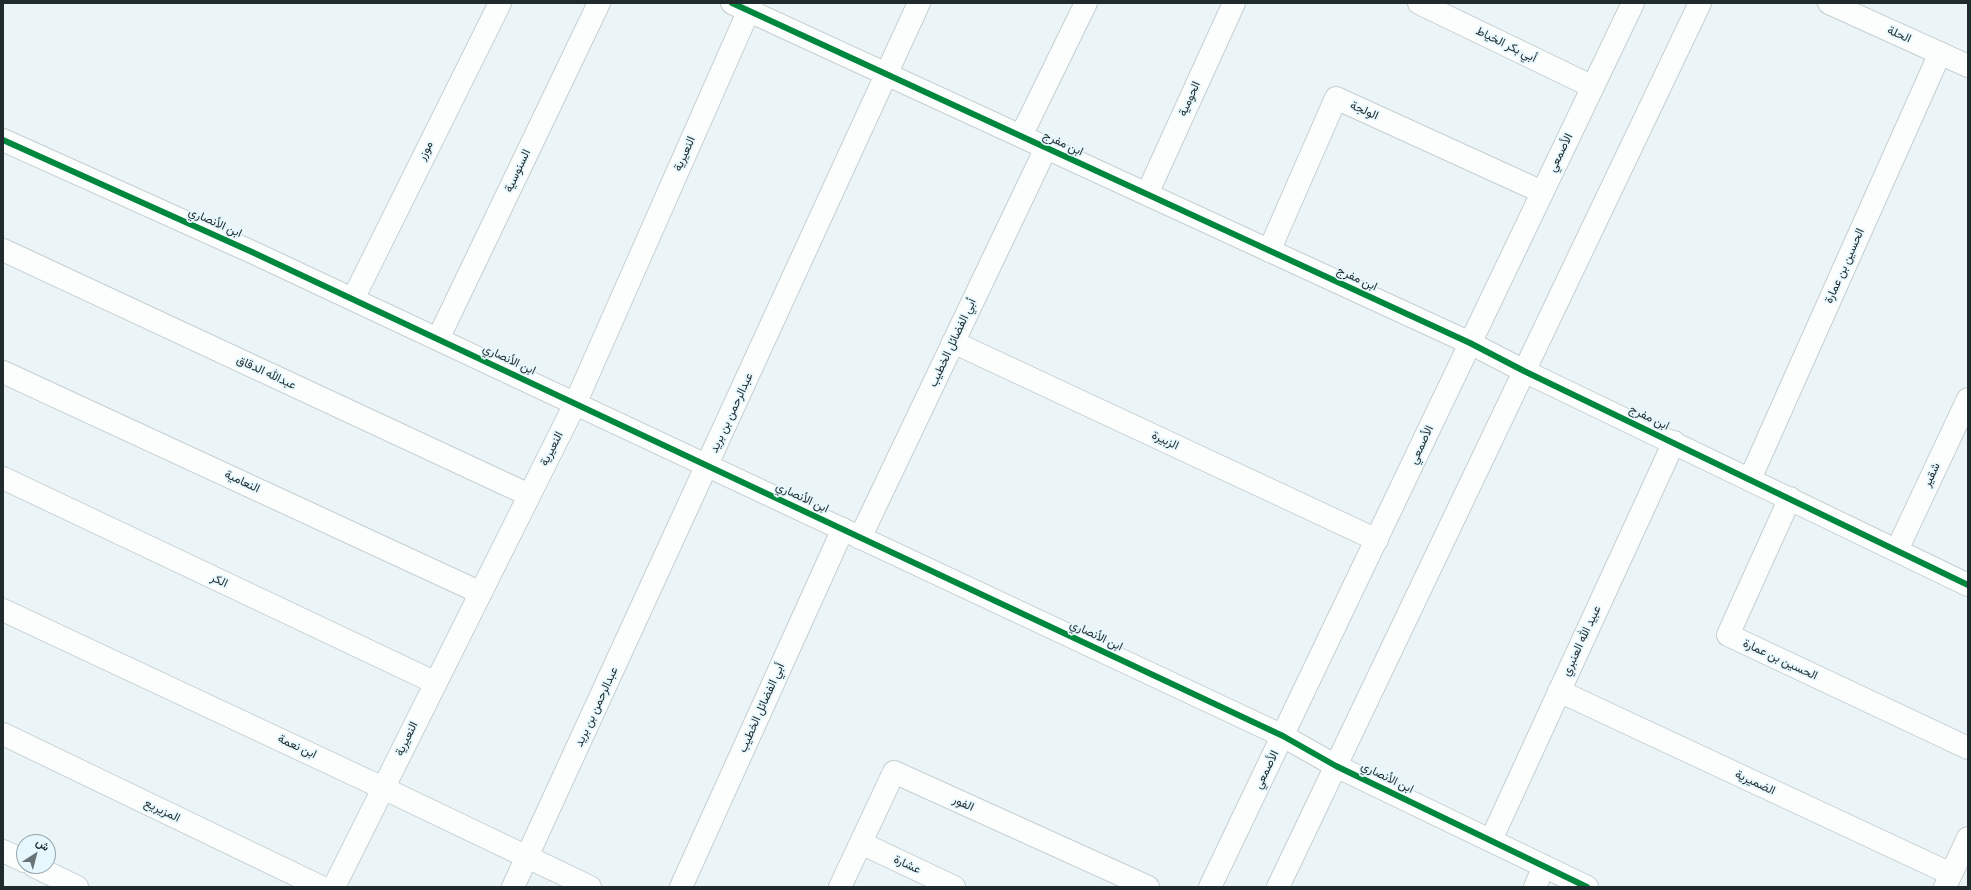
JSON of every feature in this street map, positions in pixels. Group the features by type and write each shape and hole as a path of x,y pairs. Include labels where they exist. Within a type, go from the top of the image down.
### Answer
{"street":[{"name":"موزر","path":"353,299 500,3"},
{"name":"السنوسية","path":"438,339 599,3"},
{"name":"عبدالرحمن بن بريد","path":"513,887 708,466 919,3"},
{"path":"1021,136 1086,3"},
{"name":"الحومية","path":"1147,194 1234,3"},
{"name":"أبي بكر الخياط","path":"1419,3 1593,87"},
{"name":"الأصمعي","path":"1210,887 1633,3"},
{"path":"1278,887 1700,3"},
{"name":"الحلة","path":"1829,3 1968,66"},
{"name":"ابن مفرج","path":"744,6 1046,148 1470,343 1524,371 1968,585"},
{"name":"النعيرية","path":"334,887 575,404 744,6"},
{"name":"الحسين بن عمارة","path":"1750,479 1940,53"},
{"name":"الولجة","path":"1269,251 1336,98 1542,192"},
{"name":"ابن الأنصاري","path":"3,140 353,299 1283,736 1336,766 1587,887"},
{"name":"أبي الفضائل الخطيب","path":"681,887 851,534 953,342 1046,148"},
{"name":"عبدالله الدقاق","path":"3,250 529,495"},
{"name":"الزبيرة","path":"953,342 1377,540"},
{"name":"النعامية","path":"3,372 481,593"},
{"name":"شقير","path":"1897,550 1968,400"},
{"name":"عبيد الله العنبري","path":"1491,840 1674,442"},
{"name":"الكر","path":"3,478 436,683"},
{"name":"الحسين بن عمارة","path":"1790,498 1728,635 1968,748"},
{"name":"ابن نعمة","path":"3,610 590,887"},
{"name":"الضميرية","path":"1559,691 1948,880"},
{"name":"المزيريع","path":"3,734 321,887"},
{"name":"الفور","path":"840,887 894,772 1148,887"},
{"path":"1948,880 1968,838"},
{"name":"عشارة","path":"861,843 954,887"},
{"path":"3,851 16,857"},
{"path":"1535,887 1544,866"},
{"path":"50,874 77,887"}],"cycle path":[{"path":"732,3 1470,343 1524,371 1968,585"},
{"path":"3,140 252,252 1283,736 1336,766 1587,887"}]}
